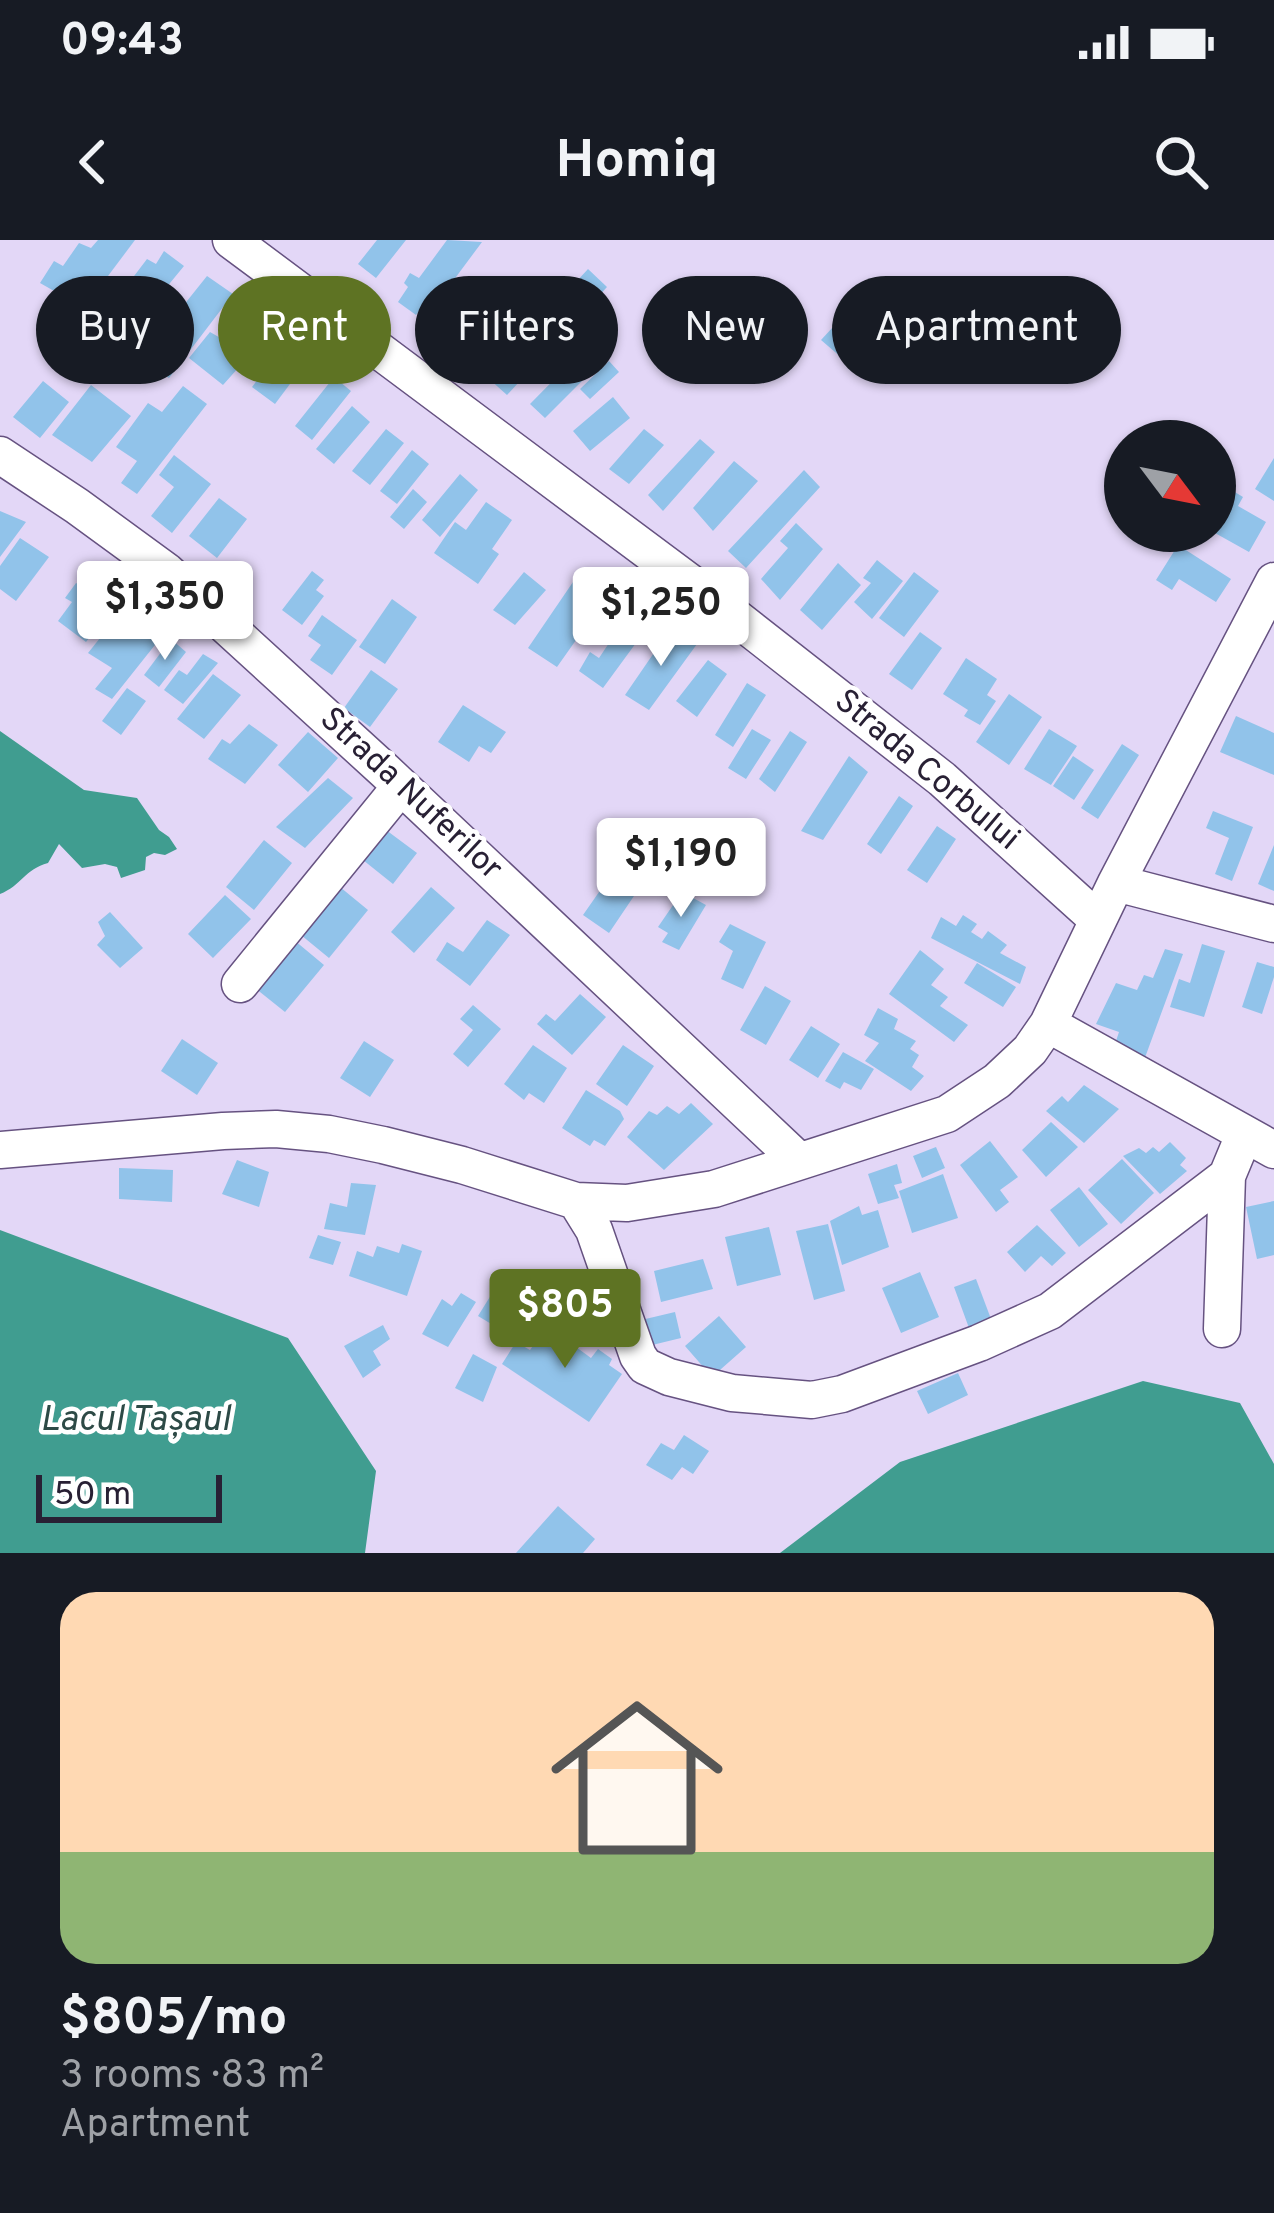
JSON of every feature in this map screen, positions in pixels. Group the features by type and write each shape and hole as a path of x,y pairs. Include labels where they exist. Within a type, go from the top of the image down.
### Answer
{"street":[{"name":"Strada Corbului","path":"251,246 942,779 1098,920"},
{"name":"Strada Nuferilor","path":"0,455 166,571 798,1160"},
{"path":"0,1150 276,1129 383,1145 576,1201 627,1203 714,1189 946,1114 1013,1067 1048,1024 1274,581"},
{"path":"240,984 401,786"},
{"path":"1116,883 1274,924"},
{"path":"576,1201 594,1230 629,1334 645,1366 669,1377 732,1393 812,1400 842,1394 979,1343 1050,1311 1227,1176 1259,1142 1048,1024"},
{"path":"1222,1329 1227,1176"}],"water":[{"path":"0,731 84,790 137,798 177,849 146,857 145,870 121,878 117,867 82,868 59,844 48,863 0,894"},
{"name":"Lacul Tașaul","path":"0,1230 288,1338 376,1471 365,1553 0,1553"},
{"path":"1143,1381 1240,1403 1274,1464 1274,1553 780,1553 900,1462"}],"building":[{"path":"98,240 135,240 108,276 44,276 54,261 63,266 79,243 91,248"},
{"path":"377,240 406,240 378,276 358,264"},
{"path":"447,240 482,242 457,276 420,276"},
{"path":"164,251 184,266 176,276 134,276 147,259 156,264"},
{"path":"410,273 415,276 415,314 398,302"},
{"path":"207,276 218,284 218,314 194,345 194,292"},
{"path":"832,328 832,349 821,340"},
{"path":"210,332 218,337 218,381 194,362 194,352"},
{"path":"40,384 69,402 40,438 13,417"},
{"path":"254,384 290,384 275,404 252,387"},
{"path":"328,384 342,384 351,391 312,440 295,426"},
{"path":"495,384 517,384 507,395"},
{"path":"550,384 579,384 545,418 530,404"},
{"path":"585,384 606,384 590,399 580,389"},
{"path":"91,385 131,416 92,462 52,435"},
{"path":"183,386 207,404 137,494 121,483 137,461 116,447 148,403 162,412"},
{"path":"613,397 630,418 590,451 573,431"},
{"path":"352,406 370,422 334,464 316,449"},
{"path":"386,429 404,443 370,485 352,471"},
{"path":"644,429 664,445 629,484 609,469"},
{"path":"700,439 715,452 663,511 648,495"},
{"path":"412,450 429,464 397,504 380,491"},
{"path":"174,455 211,484 172,533 151,516 174,487 159,475"},
{"path":"1274,458 1274,501 1255,489"},
{"path":"734,461 758,481 713,531 693,508"},
{"path":"804,470 820,487 746,568 728,551"},
{"path":"460,474 478,490 440,537 422,520"},
{"path":"413,489 427,502 404,529 390,517"},
{"path":"1236,493 1243,497 1238,506 1266,522 1249,552 1236,545"},
{"path":"219,498 247,519 217,558 189,536"},
{"path":"486,502 512,520 492,549 499,554 478,584 434,553 455,522 466,530"},
{"path":"0,511 26,522 0,557"},
{"path":"796,523 823,549 780,600 761,579 788,548 780,541"},
{"path":"20,538 49,557 16,601 0,589 0,566"},
{"path":"1174,552 1189,552 1231,579 1216,602 1179,579 1172,590 1156,580"},
{"path":"877,560 903,581 872,619 854,602 871,583 863,578"},
{"path":"838,563 861,585 822,630 800,610"},
{"path":"312,571 324,580 316,590 324,596 302,625 282,610"},
{"path":"106,572 130,587 86,642 58,621 72,602 65,598 76,583 85,588"},
{"path":"524,572 546,590 515,625 493,610"},
{"path":"914,572 939,591 904,637 879,618"},
{"path":"596,577 612,589 557,667 528,648 573,582 586,591"},
{"path":"138,596 174,621 112,699 95,689 112,668 88,653 104,633 111,638"},
{"path":"392,599 417,617 385,664 359,647"},
{"path":"635,604 655,617 603,688 579,671 590,652 599,658"},
{"path":"322,615 357,640 332,675 310,660 321,645 308,636"},
{"path":"671,628 697,644 649,710 625,695"},
{"path":"920,632 942,648 912,690 889,674"},
{"path":"171,639 186,652 159,687 144,675"},
{"path":"203,654 218,663 183,704 164,690 179,670 187,675"},
{"path":"966,658 997,679 987,695 996,701 980,725 964,716 968,710 943,694"},
{"path":"708,660 727,674 697,717 676,701"},
{"path":"371,670 398,689 370,727 344,708"},
{"path":"213,674 241,695 204,739 177,719"},
{"path":"747,683 766,695 733,747 715,735"},
{"path":"127,688 146,701 121,735 102,721"},
{"path":"1009,694 1042,717 1009,765 976,742"},
{"path":"463,705 506,732 491,753 479,746 469,762 438,742"},
{"path":"1236,716 1274,733 1274,775 1220,752"},
{"path":"249,724 278,745 245,784 208,759 222,739 230,744"},
{"path":"752,729 771,740 746,779 728,768"},
{"path":"1049,729 1077,746 1051,785 1024,769"},
{"path":"790,731 807,742 775,792 759,779"},
{"path":"308,732 338,758 308,792 278,765"},
{"path":"1122,744 1139,755 1098,819 1081,808"},
{"path":"849,756 868,772 823,840 801,831"},
{"path":"1073,756 1094,770 1074,800 1053,786"},
{"path":"328,778 353,798 305,848 276,827"},
{"path":"899,796 913,806 881,854 867,844"},
{"path":"1213,811 1253,827 1232,881 1215,874 1229,838 1206,828"},
{"path":"937,826 956,839 927,883 907,870"},
{"path":"386,830 417,853 393,884 363,860"},
{"path":"264,840 292,863 254,910 226,887"},
{"path":"1274,845 1274,891 1258,884"},
{"path":"613,872 638,890 609,933 583,915"},
{"path":"340,887 368,910 329,958 301,935"},
{"path":"431,887 455,908 414,953 391,932"},
{"path":"682,892 706,905 679,950 662,942 668,933 658,927"},
{"path":"225,895 251,919 213,958 188,934"},
{"path":"110,912 143,948 120,968 97,945 105,936 98,922"},
{"path":"963,915 977,924 971,932 982,939 988,931 1007,945 1000,953 1026,967 1020,984 931,938 941,917 956,926"},
{"path":"487,920 510,935 470,986 436,960 447,942 463,952"},
{"path":"730,924 766,942 743,989 721,979 733,951 719,942"},
{"path":"294,940 324,965 285,1012 255,988"},
{"path":"1202,944 1225,951 1204,1017 1170,1007 1179,979 1190,983"},
{"path":"1165,949 1183,954 1143,1063 1114,1047 1119,1032 1096,1024 1116,983 1137,990 1144,975 1153,978"},
{"path":"920,950 944,969 931,985 948,997 940,1006 968,1025 954,1042 889,994"},
{"path":"1257,962 1274,967 1262,1014 1242,1007"},
{"path":"977,963 1016,987 1003,1007 964,983"},
{"path":"765,986 791,1001 766,1045 740,1030"},
{"path":"580,994 606,1017 572,1055 537,1024 546,1014 555,1021"},
{"path":"473,1005 501,1029 468,1067 453,1054 473,1030 460,1019"},
{"path":"878,1008 898,1019 894,1029 916,1041 910,1049 919,1055 912,1067 924,1076 911,1091 865,1061 879,1043 864,1035"},
{"path":"811,1026 840,1044 818,1078 789,1060"},
{"path":"182,1039 218,1063 197,1095 161,1071"},
{"path":"364,1041 394,1060 370,1097 340,1078"},
{"path":"533,1045 567,1068 544,1103 529,1093 524,1100 504,1084"},
{"path":"623,1045 654,1066 627,1106 596,1084"},
{"path":"843,1052 874,1069 861,1090 844,1082 840,1089 825,1081"},
{"path":"1084,1085 1119,1109 1084,1143 1046,1111 1062,1096 1068,1102"},
{"path":"586,1090 620,1111 624,1119 605,1146 594,1140 590,1146 562,1128"},
{"path":"691,1103 713,1124 664,1170 627,1137 649,1111 657,1115 667,1106 679,1114"},
{"path":"1051,1122 1078,1147 1046,1177 1022,1150"},
{"path":"990,1141 1018,1177 1000,1190 1009,1202 996,1212 960,1165"},
{"path":"1170,1142 1186,1158 1180,1165 1187,1171 1160,1194 1123,1156 1139,1148 1146,1153 1153,1147 1159,1152"},
{"path":"936,1147 945,1168 922,1178 913,1156"},
{"path":"1122,1159 1154,1193 1121,1224 1088,1190"},
{"path":"237,1160 269,1172 259,1207 222,1194"},
{"path":"897,1164 902,1183 894,1185 899,1198 878,1204 868,1174"},
{"path":"119,1168 173,1170 172,1202 119,1199"},
{"path":"943,1174 958,1218 912,1233 899,1191"},
{"path":"351,1183 376,1185 365,1235 324,1229 330,1203 347,1207"},
{"path":"1079,1187 1108,1224 1079,1247 1050,1210"},
{"path":"1274,1201 1274,1255 1257,1259 1246,1207"},
{"path":"859,1206 862,1215 878,1210 889,1247 842,1265 830,1221"},
{"path":"828,1224 845,1291 814,1300 796,1231"},
{"path":"1037,1225 1066,1253 1052,1266 1041,1256 1025,1272 1007,1252"},
{"path":"769,1227 781,1275 737,1286 725,1237"},
{"path":"318,1235 341,1242 333,1265 309,1258"},
{"path":"402,1244 422,1251 407,1296 349,1276 357,1251 373,1257 377,1246 399,1253"},
{"path":"703,1259 713,1289 661,1302 654,1271"},
{"path":"506,1271 526,1283 498,1328 478,1316"},
{"path":"920,1272 939,1317 901,1333 882,1288"},
{"path":"976,1279 991,1319 969,1328 954,1287"},
{"path":"461,1293 476,1302 448,1347 422,1334 442,1299 452,1306"},
{"path":"675,1312 681,1338 644,1347 637,1321"},
{"path":"719,1316 746,1347 712,1377 685,1346"},
{"path":"554,1317 572,1330 565,1339 591,1358 598,1349 622,1374 589,1422 502,1364 516,1342 530,1350"},
{"path":"383,1325 390,1339 373,1351 381,1365 363,1378 344,1346"},
{"path":"473,1354 497,1367 483,1402 455,1388"},
{"path":"958,1373 968,1395 928,1414 917,1391"},
{"path":"684,1435 709,1451 693,1474 682,1467 672,1480 646,1465 661,1443 674,1450"},
{"path":"558,1506 595,1539 583,1553 516,1553"}]}
